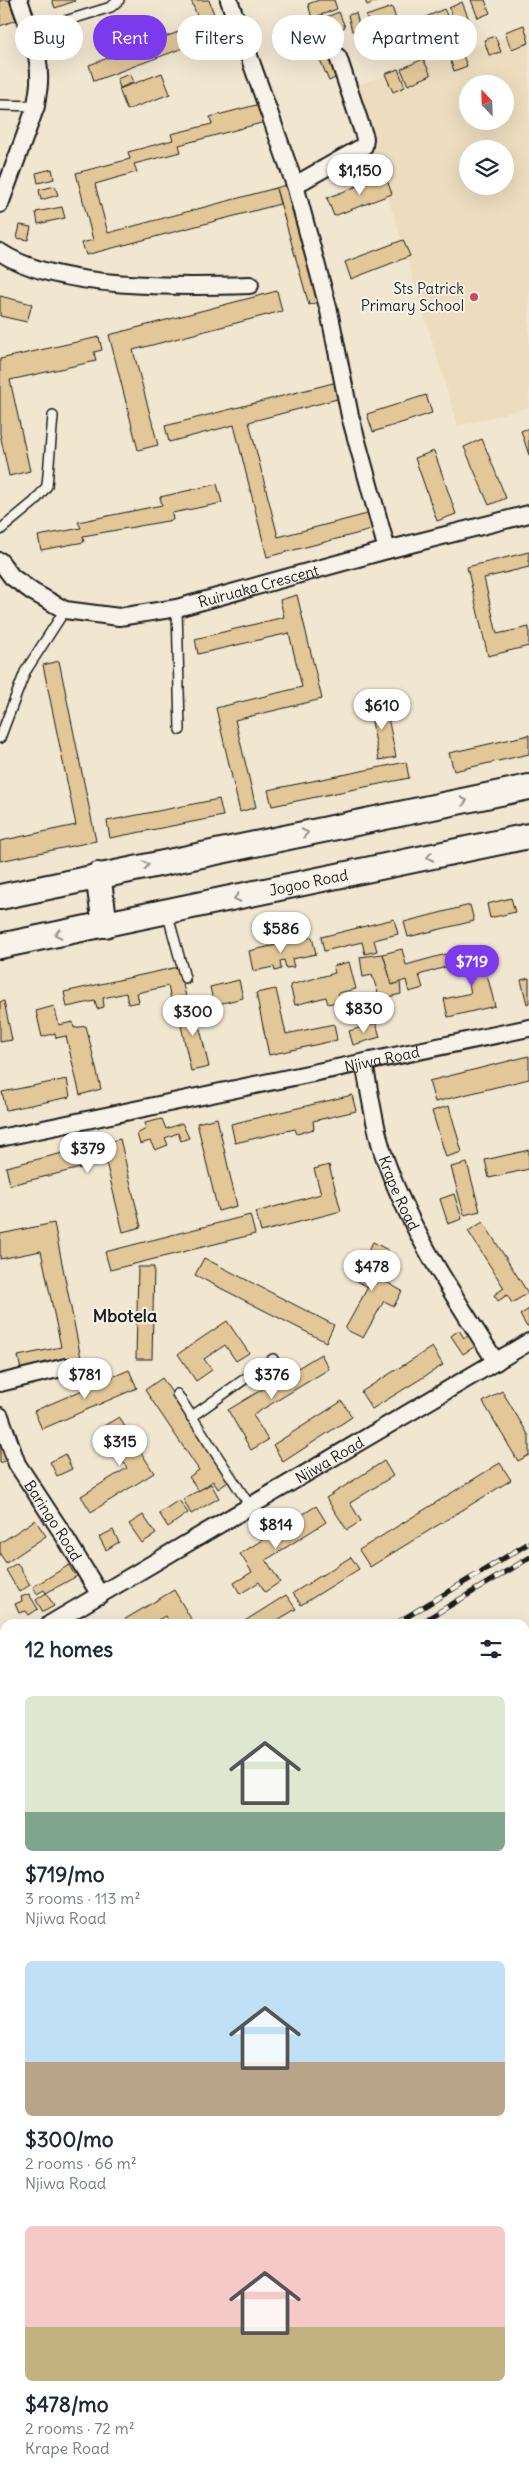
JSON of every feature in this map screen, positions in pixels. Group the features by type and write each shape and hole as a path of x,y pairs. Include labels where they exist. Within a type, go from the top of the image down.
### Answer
{"main road":[{"path":"0,897 98,875 529,787"},
{"name":"Jogoo Road","path":"0,946 529,836"},
{"path":"98,875 105,925"}],"street":[{"path":"19,0 24,15"},
{"path":"229,0 295,185 328,311 350,416 387,550"},
{"path":"0,204 36,106 39,75 36,60"},
{"path":"295,185 364,146 365,138 339,60"},
{"path":"0,252 34,269 102,280 178,287 250,285"},
{"name":"Ruiruaka Crescent","path":"0,561 12,577 33,592 65,610 119,617 178,608 387,550 529,514"},
{"name":"Njiwa Road","path":"0,1138 529,1028"},
{"name":"Krape Road","path":"364,1063 383,1153 409,1213 443,1279 496,1362"},
{"name":"Njiwa Road","path":"59,1619 529,1342"},
{"path":"0,1383 66,1367"},
{"name":"Baringo Road","path":"0,1416 17,1464 100,1595"}],"lane":[{"path":"83,16 111,7 119,0"},
{"path":"0,105 36,106"},
{"path":"0,530 34,502 47,486 53,416"},
{"path":"178,608 180,730"},
{"path":"0,738 26,672 65,610"},
{"path":"167,912 185,978"},
{"path":"191,1417 273,1359"},
{"path":"178,1394 191,1417 250,1506"}],"shaded area":[{"name":"Sts Patrick Primary School","path":"529,29 529,407 458,426 354,86 434,60 477,60 477,46"}],"building":[{"path":"0,0 9,0 15,20 0,26"},
{"path":"52,0 74,0 75,1 55,8"},
{"path":"191,0 209,0 214,15 197,15"},
{"path":"319,0 334,0 337,9 320,15 311,15 308,4"},
{"path":"365,0 380,0 367,5"},
{"path":"471,0 485,0 490,13 478,18"},
{"path":"462,2 467,15 452,15 449,8"},
{"path":"392,7 395,15 369,15"},
{"path":"444,9 447,15 430,15"},
{"path":"356,13 356,15 354,15 354,30 352,31 348,15"},
{"path":"524,25 529,43 511,49 505,32"},
{"path":"177,32 177,50 167,54 167,36"},
{"path":"495,36 501,52 489,55 484,40"},
{"path":"103,60 151,60 94,81 89,65"},
{"path":"320,60 330,60 337,77 329,81"},
{"path":"424,60 431,75 408,85 401,69"},
{"path":"450,60 465,60 467,66 454,71"},
{"path":"398,69 405,87 393,92 385,74"},
{"path":"162,73 170,94 127,110 119,89"},
{"path":"130,74 134,82 120,88 117,79"},
{"path":"260,104 265,122 179,145 181,152 134,164 137,172 95,184 108,233 276,188 280,204 86,255 82,243 93,240 76,173 130,159 128,152 173,140 171,134 212,124 210,117"},
{"path":"52,169 54,179 38,183 36,173"},
{"path":"385,175 392,194 334,216 327,198"},
{"path":"292,183 325,300 309,305 276,188"},
{"path":"55,186 58,195 41,200 39,190"},
{"path":"62,207 65,218 38,224 36,212"},
{"path":"20,225 31,227 28,240 17,238"},
{"path":"403,240 410,256 351,279 345,262"},
{"path":"277,291 282,311 133,350 158,445 138,450 109,335"},
{"path":"0,296 32,304 27,322 0,316"},
{"path":"99,337 102,350 94,352 96,361 10,380 30,471 9,476 0,434 0,359"},
{"path":"341,381 345,397 249,422 278,537 375,512 379,528 267,557 234,425 169,442 165,426"},
{"path":"426,395 432,413 373,432 367,414"},
{"path":"529,428 529,455 521,431"},
{"path":"482,439 506,498 489,505 464,447"},
{"path":"434,451 456,514 437,521 415,458"},
{"path":"217,484 222,503 172,513 173,520 83,536 84,542 41,550 38,536 81,528 78,522 162,505 160,497"},
{"path":"529,552 529,567 484,578 497,634 529,627 529,646 488,656 467,567"},
{"path":"297,595 322,699 235,720 256,807 240,812 216,708 302,687 289,633 198,654 195,639 284,617 280,600"},
{"path":"59,661 96,841 0,861 0,841 76,825 43,665"},
{"path":"385,702 396,757 379,760 369,705"},
{"path":"529,735 529,754 454,771 449,753"},
{"path":"406,762 409,778 272,806 268,790"},
{"path":"219,799 223,816 110,838 107,821"},
{"path":"511,898 515,912 490,918 487,904"},
{"path":"470,905 474,921 408,937 404,922"},
{"path":"394,919 398,934 374,940 377,951 365,954 362,942 324,951 321,937"},
{"path":"312,937 316,954 292,959 294,967 286,968 284,960 280,961 281,969 275,971 274,967 253,971 249,951"},
{"path":"480,947 495,1006 448,1017 444,999 471,993 461,951"},
{"path":"402,949 406,965 446,954 449,966 419,975 423,988 409,992 406,980 392,985 383,954"},
{"path":"383,954 392,985 400,982 401,994 380,999 372,975 363,977 360,957"},
{"path":"349,962 356,989 338,993 341,1001 328,1004 326,997 295,1005 290,985 335,973 333,966"},
{"path":"187,965 191,983 183,985 186,996 171,999 168,986 137,993 139,1002 128,1004 126,993 103,998 104,1007 97,1009 95,1001 67,1007 64,992"},
{"path":"529,978 529,1003 527,1004 521,980"},
{"path":"239,980 243,998 214,1005 210,987"},
{"path":"276,989 286,1034 334,1024 337,1040 269,1055 256,993"},
{"path":"4,1001 12,1040 0,1042 0,1002"},
{"path":"194,1003 209,1067 191,1071 177,1007"},
{"path":"54,1006 59,1025 73,1022 74,1028 86,1026 101,1089 80,1095 66,1036 56,1038 55,1033 42,1037 36,1011"},
{"path":"376,1023 380,1037 353,1045 349,1031"},
{"path":"529,1056 529,1079 435,1102 429,1081"},
{"path":"67,1079 70,1097 6,1110 2,1092"},
{"path":"352,1095 356,1111 313,1121 314,1129 297,1134 295,1129 235,1143 231,1124"},
{"path":"449,1106 462,1152 446,1157 432,1111"},
{"path":"217,1118 237,1206 218,1211 197,1123"},
{"path":"162,1119 166,1129 182,1123 189,1138 181,1141 178,1133 165,1138 168,1145 155,1150 150,1141 140,1144 137,1134 146,1129 145,1123"},
{"path":"120,1139 141,1227 123,1232 106,1162 10,1185 6,1167"},
{"path":"529,1150 529,1169 489,1178 485,1160"},
{"path":"467,1163 480,1211 464,1215 451,1167"},
{"path":"329,1165 341,1211 261,1232 256,1212 321,1194 314,1169"},
{"path":"454,1194 462,1219 448,1224 440,1199"},
{"path":"250,1215 255,1234 110,1270 105,1252"},
{"path":"483,1222 528,1293 512,1303 507,1295 498,1301 494,1295 504,1288 468,1231"},
{"path":"54,1223 81,1358 21,1370 18,1356 61,1347 41,1251 0,1259 0,1234"},
{"path":"373,1242 388,1250 374,1275 402,1291 394,1306 384,1301 363,1338 345,1329 368,1287 353,1279"},
{"path":"204,1258 334,1325 326,1342 195,1275"},
{"path":"138,1267 154,1267 152,1359 136,1359"},
{"path":"529,1309 529,1326 527,1327 520,1315"},
{"path":"227,1321 249,1353 236,1361 225,1345 204,1359 212,1370 196,1381 178,1354"},
{"path":"459,1330 464,1338 474,1332 477,1345 463,1354 451,1336"},
{"path":"432,1347 443,1365 372,1409 361,1392"},
{"path":"321,1354 329,1369 253,1415 268,1440 251,1450 228,1410"},
{"path":"129,1370 137,1388 42,1429 34,1411"},
{"path":"162,1378 231,1480 218,1489 213,1481 199,1491 189,1477 199,1470 145,1390"},
{"path":"502,1391 529,1436 529,1455 518,1461 483,1402"},
{"path":"342,1401 352,1417 283,1462 273,1445"},
{"path":"119,1417 154,1473 91,1512 81,1496 127,1468 102,1427"},
{"path":"0,1435 10,1459 0,1463"},
{"path":"65,1454 72,1469 57,1476 50,1462"},
{"path":"384,1461 393,1476 350,1503 361,1521 347,1530 326,1498"},
{"path":"500,1463 511,1480 370,1567 359,1550"},
{"path":"211,1484 219,1498 191,1514 183,1499"},
{"path":"179,1500 188,1513 168,1527 159,1513"},
{"path":"316,1506 326,1522 266,1560 280,1582 265,1592 259,1582 240,1594 234,1583 252,1572 240,1554"},
{"path":"143,1515 156,1534 142,1543 129,1524"},
{"path":"35,1520 46,1536 6,1563 0,1554 0,1543"},
{"path":"113,1530 119,1542 106,1550 99,1537"},
{"path":"351,1557 359,1569 301,1605 293,1593"},
{"path":"17,1563 30,1585 19,1592 6,1570"},
{"path":"69,1565 74,1574 83,1569 79,1575 46,1593 44,1590 37,1594 33,1587"},
{"path":"174,1590 191,1619 167,1619 165,1616 160,1619 125,1619"},
{"path":"46,1593 54,1606 43,1612 36,1600"},
{"path":"29,1594 38,1609 29,1615 26,1611 19,1613 15,1604 22,1601 21,1597"},
{"path":"286,1595 296,1609 279,1619 248,1619"}],"railway":[{"path":"403,1619 529,1543"},
{"path":"427,1619 529,1558"}],"place":[{"name":"Sts Patrick Primary School","path":"474,297"}],"district":[{"name":"Mbotela","path":"125,1315"}]}
